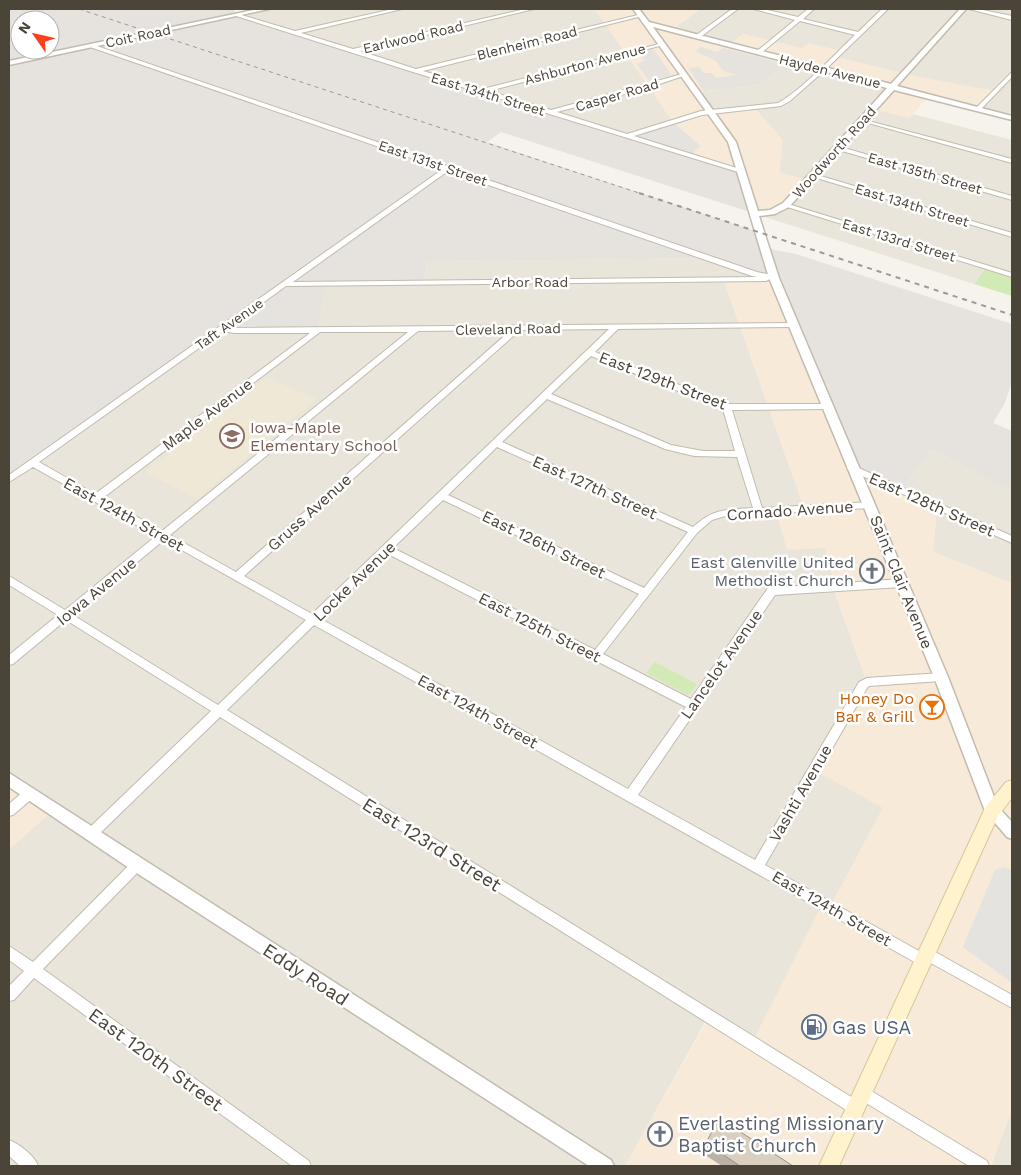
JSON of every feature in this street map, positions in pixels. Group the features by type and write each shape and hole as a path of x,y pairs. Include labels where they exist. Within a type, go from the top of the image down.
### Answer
{"main road":[{"path":"829,1166 992,811 1012,787"}],"street":[{"name":"Coit Road","path":"9,63 266,9"},
{"path":"294,33 399,9"},
{"name":"Earlwood Road","path":"353,51 531,9"},
{"path":"697,36 735,9"},
{"path":"757,9 859,34"},
{"path":"759,52 811,9"},
{"path":"627,136 710,112 779,105 788,100 823,69 885,9"},
{"name":"Woodworth Road","path":"756,214 779,210 786,204 963,9"},
{"path":"972,9 1012,18"},
{"name":"Saint Clair Avenue","path":"638,12 732,142 756,214 774,278 941,677 992,811"},
{"name":"Blenheim Road","path":"414,71 638,12"},
{"name":"East 134th Street","path":"236,15 741,171"},
{"name":"Hayden Avenue","path":"648,24 1012,118"},
{"path":"655,36 677,31"},
{"name":"Ashburton Avenue","path":"482,92 660,44"},
{"name":"East 131st Street","path":"92,46 751,272 774,278"},
{"name":"Casper Road","path":"550,112 649,86 684,74"},
{"path":"978,109 1012,74"},
{"path":"863,120 1012,160"},
{"name":"East 135th Street","path":"837,148 1012,198"},
{"name":"Taft Avenue","path":"9,479 448,168"},
{"name":"East 134th Street","path":"812,175 1012,235"},
{"name":"East 133rd Street","path":"786,204 1012,275"},
{"name":"Arbor Road","path":"286,284 749,280 774,278"},
{"name":"Cleveland Road","path":"222,329 234,331 317,331 794,325"},
{"name":"Locke Avenue","path":"91,834 615,328"},
{"name":"Gruss Avenue","path":"236,577 517,329"},
{"name":"Iowa Avenue","path":"9,661 415,330"},
{"name":"Maple Avenue","path":"96,498 317,331"},
{"name":"East 129th Street","path":"589,352 727,407 827,406"},
{"path":"545,395 668,447 706,455 740,454"},
{"path":"727,407 758,510"},
{"name":"East 127th Street","path":"496,444 694,531"},
{"name":"East 124th Street","path":"33,463 758,866 1012,1002"},
{"name":"East 128th Street","path":"852,468 1012,540"},
{"name":"East 126th Street","path":"442,496 646,593"},
{"name":"Cornado Avenue","path":"596,656 694,531 709,518 724,513 758,510 870,505"},
{"name":"East 125th Street","path":"387,549 692,705"},
{"name":"East 123rd Street","path":"9,580 219,711 859,1100 982,1166"},
{"name":"Lancelot Avenue","path":"631,795 772,591 902,583"},
{"name":"Vashti Avenue","path":"758,866 863,685 868,682 941,677"},
{"name":"Eddy Road","path":"9,779 137,865 605,1166"},
{"path":"9,812 30,793"},
{"path":"992,811 1012,832"},
{"path":"9,995 137,865"},
{"name":"East 120th Street","path":"9,952 304,1166"},
{"path":"9,1147 31,1166"}],"shaded area":[{"path":"9,9 234,9 236,15 627,136 673,122 701,146 690,155 741,171 756,214 501,132 487,142 761,233 765,248 796,254 1012,324 1012,381 1005,403 993,423 1012,431 1012,492 931,449 902,490 852,468 774,278 709,258 427,262 425,283 325,285 317,331 222,329 9,479"},
{"path":"266,9 595,9 673,122 627,136 236,15"},
{"path":"595,9 700,9 671,29 728,45 743,34 802,48 809,43 841,51 836,57 905,74 994,91 978,109 928,97 909,118 873,109 893,88 789,60 759,85 697,92 710,112 755,108 783,140 780,172 808,180 782,208 756,214 690,156 701,146 673,122"},
{"path":"700,9 1012,9 1012,118 978,109 905,74 743,34 729,45 671,30"},
{"path":"701,47 718,52 723,48 785,64 759,85 703,91 689,68 699,67 704,73 711,73 717,78 737,75 723,71 716,61 695,51"},
{"path":"653,49 672,75 649,81 637,64 645,61 640,55 631,55"},
{"path":"789,60 893,87 909,118 913,114 1012,140 1012,275 987,267 974,284 756,214 780,172 710,112 696,92 759,85"},
{"path":"709,258 774,278 724,281 804,508 825,548 836,588 833,588 867,682 883,808 830,907 823,903 752,1044 708,1017 625,1166 9,1166 9,479 222,329 325,285 425,283 427,262"},
{"path":"774,278 852,468 937,506 933,552 1012,583 1012,1109 991,1166 625,1166 709,1017 752,1043 823,903 830,907 883,808 814,770 867,682 833,588 836,587 825,548 787,550 775,509 804,508 724,281"},
{"name":"Iowa-Maple Elementary School","path":"266,377 317,399 197,499 145,472"},
{"path":"931,449 1012,492 1012,583 933,552 937,506 902,490"},
{"path":"9,779 55,809 9,850"},
{"path":"1003,867 1012,870 1012,983 963,947 995,870"},
{"path":"1012,1109 1012,1166 991,1166"}],"green space":[{"path":"987,267 1012,275 1012,296 974,284"},
{"path":"655,662 697,684 688,695 646,673"}],"building":[{"path":"719,1118 793,1166 740,1166 706,1143"}],"railway":[{"path":"79,9 642,194"},
{"path":"639,193 1012,315"}],"place":[{"name":"Iowa-Maple Elementary School","path":"232,436"},
{"name":"East Glenville United Methodist Church","path":"872,571"},
{"name":"Honey Do Bar & Grill","path":"932,707"},
{"name":"Gas USA","path":"814,1027"},
{"name":"Everlasting Missionary Baptist Church","path":"660,1134"}]}
